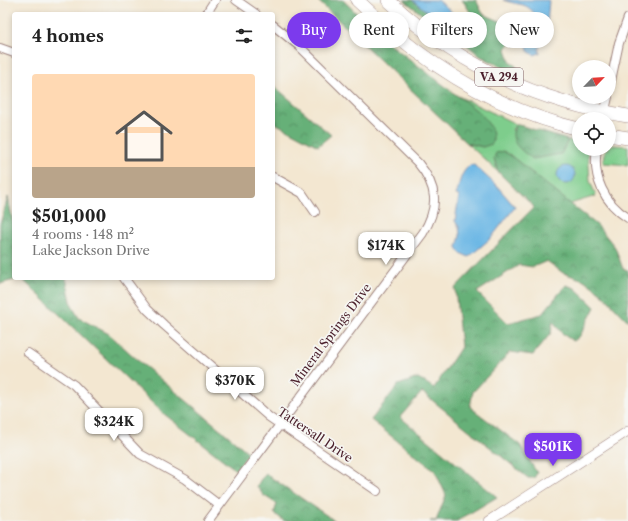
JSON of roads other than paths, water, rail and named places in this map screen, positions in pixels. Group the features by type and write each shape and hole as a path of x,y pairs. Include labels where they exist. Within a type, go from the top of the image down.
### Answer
{"highway":[{"name":"VA 294","path":"357,0 405,44 471,87 521,110 572,126"},
{"name":"VA 294","path":"388,0 430,36 452,51 494,75 561,101 595,112"},
{"name":"VA 294","path":"616,116 628,116"},
{"path":"616,136 628,138"}],"street":[{"path":"207,12 215,0"},
{"path":"236,0 253,12"},
{"path":"615,60 619,43 628,18"},
{"name":"Mineral Springs Drive","path":"208,521 423,233 431,220 434,208 434,196 428,175 418,163 299,46 275,27"},
{"path":"0,48 12,52"},
{"path":"597,156 596,165 601,189 613,206 628,218"},
{"path":"275,178 302,193 315,212"},
{"name":"Tattersall Drive","path":"126,280 147,308 164,325 279,425 377,490"},
{"path":"28,353 74,385 140,454 185,479 219,505"},
{"path":"488,521 628,431"}],"water":[{"path":"412,0 438,0 452,12 428,12"},
{"path":"503,0 549,0 548,12 533,12 528,7"},
{"path":"528,48 539,48 540,53 534,55 528,51"},
{"path":"470,165 474,165 497,186 515,207 491,238 469,257 460,253 457,247 460,236 459,227 455,221 459,196 456,195 460,179 466,168"},
{"path":"566,166 572,169 575,175 572,181 566,184 560,181 557,175 560,169"}]}
